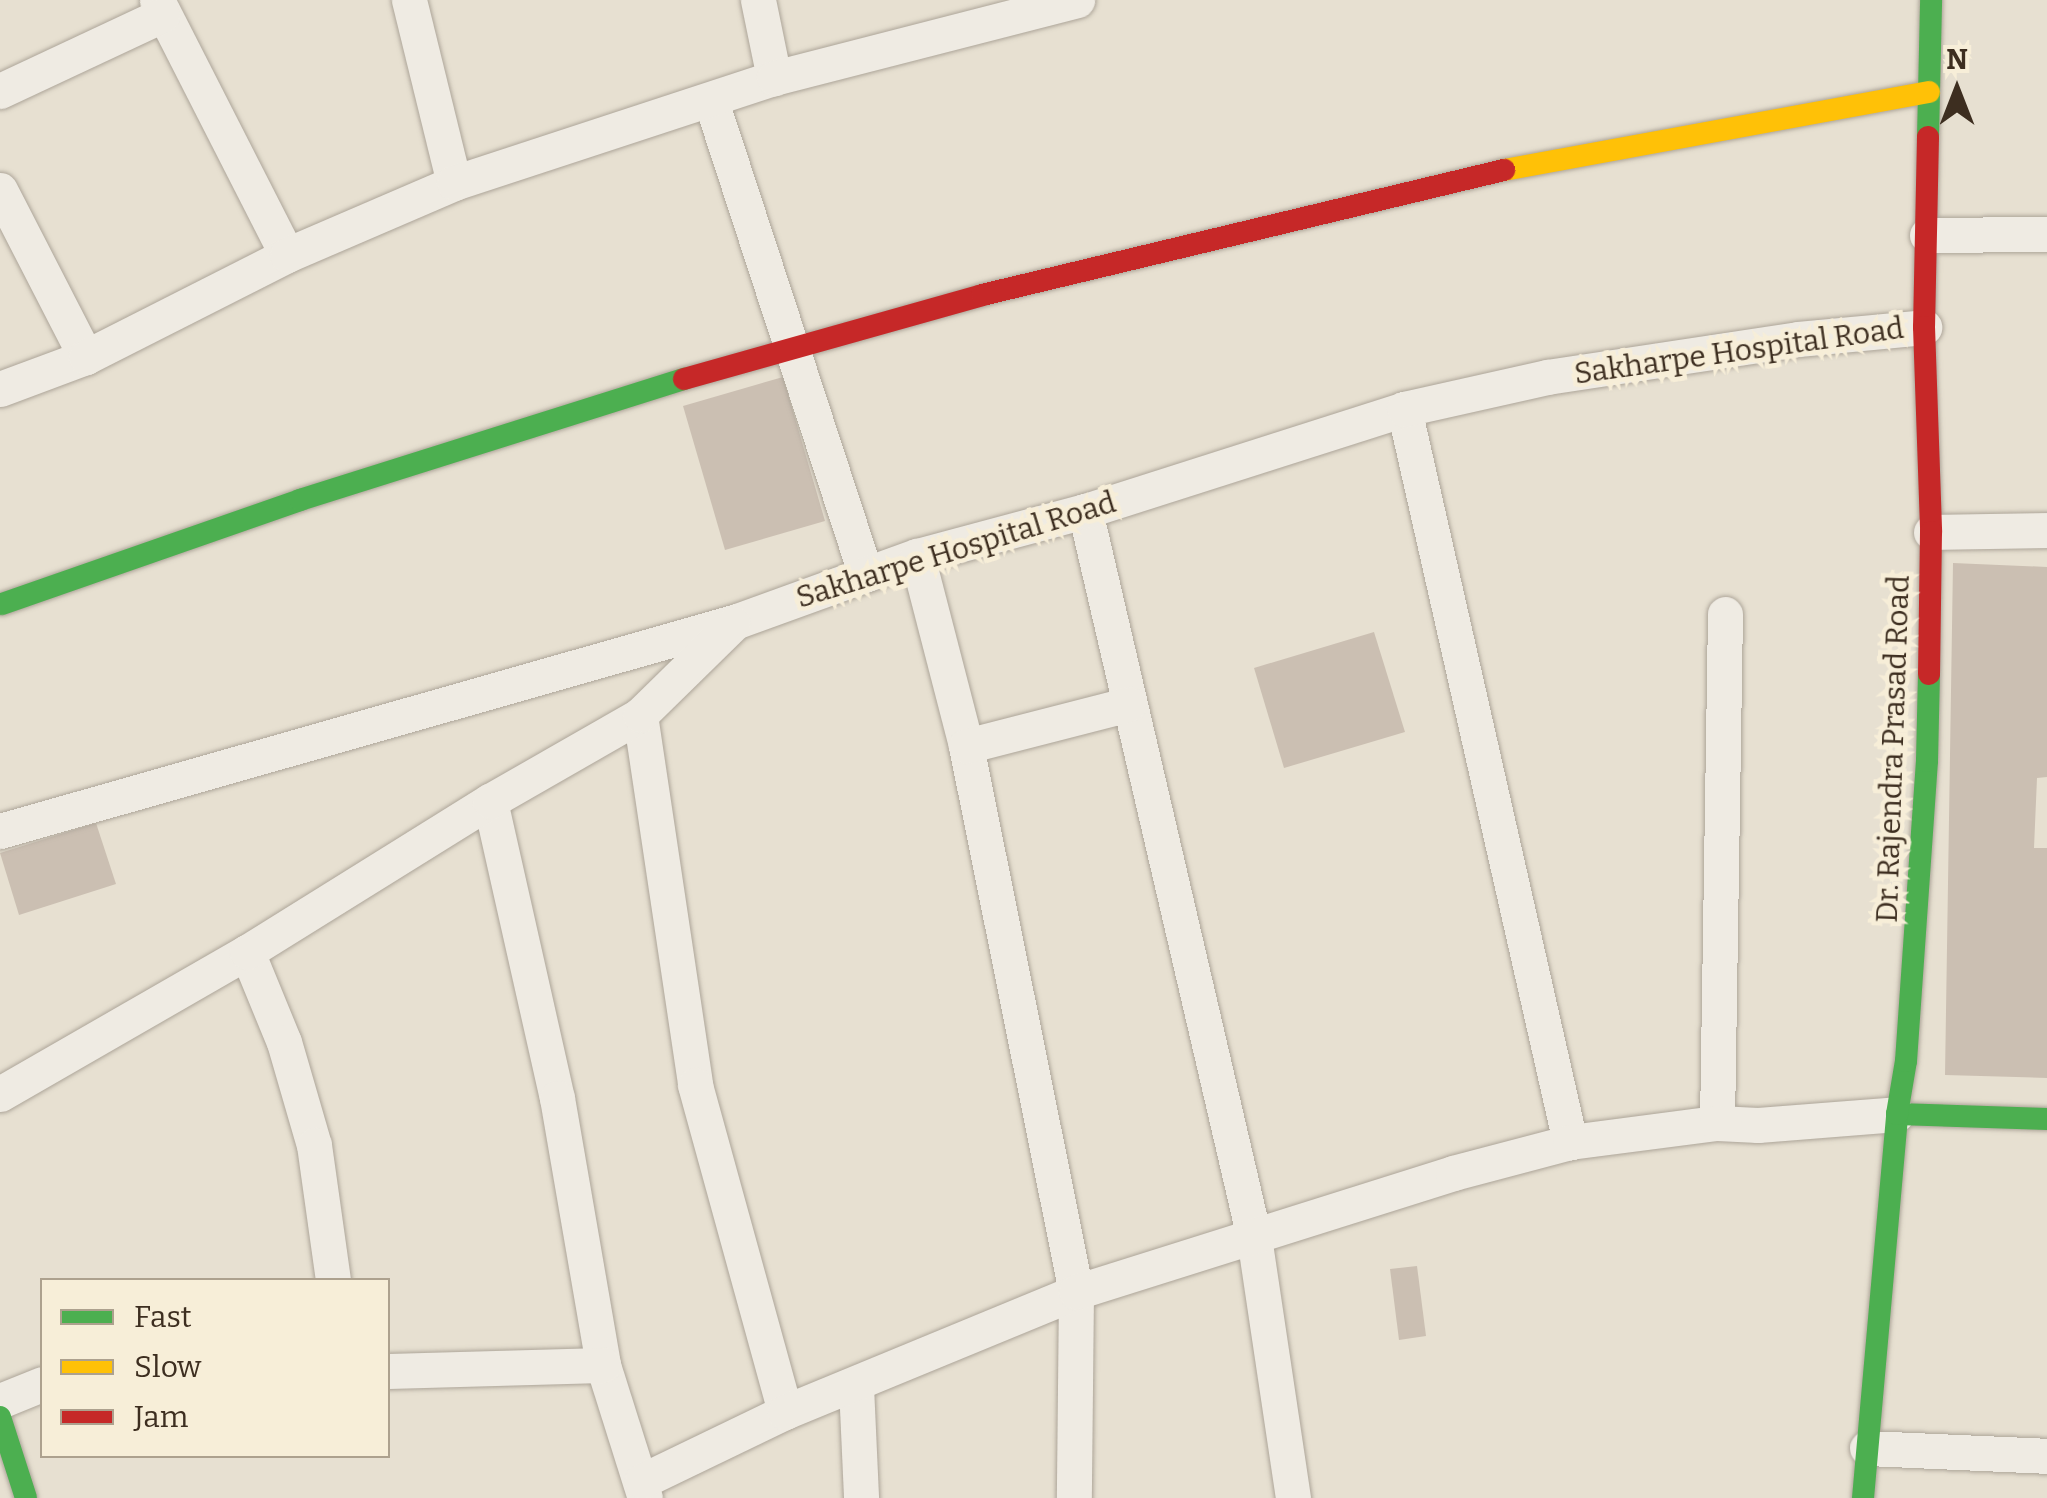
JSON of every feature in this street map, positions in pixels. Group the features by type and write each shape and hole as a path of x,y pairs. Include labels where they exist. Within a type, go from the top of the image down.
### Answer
{"street":[{"path":"409,0 454,183"},
{"path":"758,0 774,78"},
{"path":"0,389 86,357 287,256 454,183 711,102 774,78 1016,8 1077,0"},
{"name":"Dr. Rajendra Prasad Road","path":"1863,1498 1896,1114 1906,1061 1927,762 1931,532 1924,327 1931,0"},
{"path":"0,91 159,8 287,256"},
{"path":"2,604 300,500 632,394 1153,252 1464,177 1930,92"},
{"path":"711,102 796,348 866,574"},
{"path":"0,190 86,357"},
{"path":"1927,235 2047,234"},
{"name":"Sakharpe Hospital Road","path":"0,831 737,621 916,556 1084,511 1404,410 1547,377 1798,339 1924,327"},
{"path":"1404,410 1570,1142"},
{"path":"1084,511 1254,1237 1293,1498"},
{"path":"1931,532 2047,530"},
{"path":"916,556 966,746 1076,1292 1074,1498"},
{"path":"1717,1123 1725,614"},
{"path":"0,1094 247,952 490,801 640,715 737,621"},
{"path":"966,746 1129,704"},
{"path":"640,715 695,1084 786,1412"},
{"path":"490,801 557,1098 604,1365 644,1490 786,1412 1076,1292 1454,1172 1570,1142 1717,1123 1758,1125 1896,1114 2047,1119"},
{"path":"247,952 284,1042 314,1145 333,1278"},
{"path":"390,1371 604,1365"},
{"path":"0,1400 40,1385"},
{"path":"856,1386 860,1498"},
{"path":"0,1417 26,1498"},
{"path":"1867,1448 2047,1456"}],"building":[{"path":"783,377 825,521 725,550 683,406"},
{"path":"1953,563 2047,567 2047,777 2037,778 2034,848 2047,848 2047,1078 1945,1075"},
{"path":"1374,632 1405,732 1284,768 1254,668"},
{"path":"96,823 116,884 19,915 0,853"},
{"path":"1417,1266 1426,1336 1399,1340 1390,1269"}],"traffic: fast":[{"path":"1928,137 1931,0"},
{"path":"2,604 300,500 684,379"},
{"path":"1863,1498 1897,1114 1906,1061 1927,761 1929,674"},
{"path":"1897,1114 2047,1119"},
{"path":"0,1417 26,1498"}],"traffic: slow":[{"path":"1504,170 1929,92"}],"traffic: jam":[{"path":"1928,137 1924,327 1931,532 1929,674"},
{"path":"684,379 982,295 1504,170"}]}
